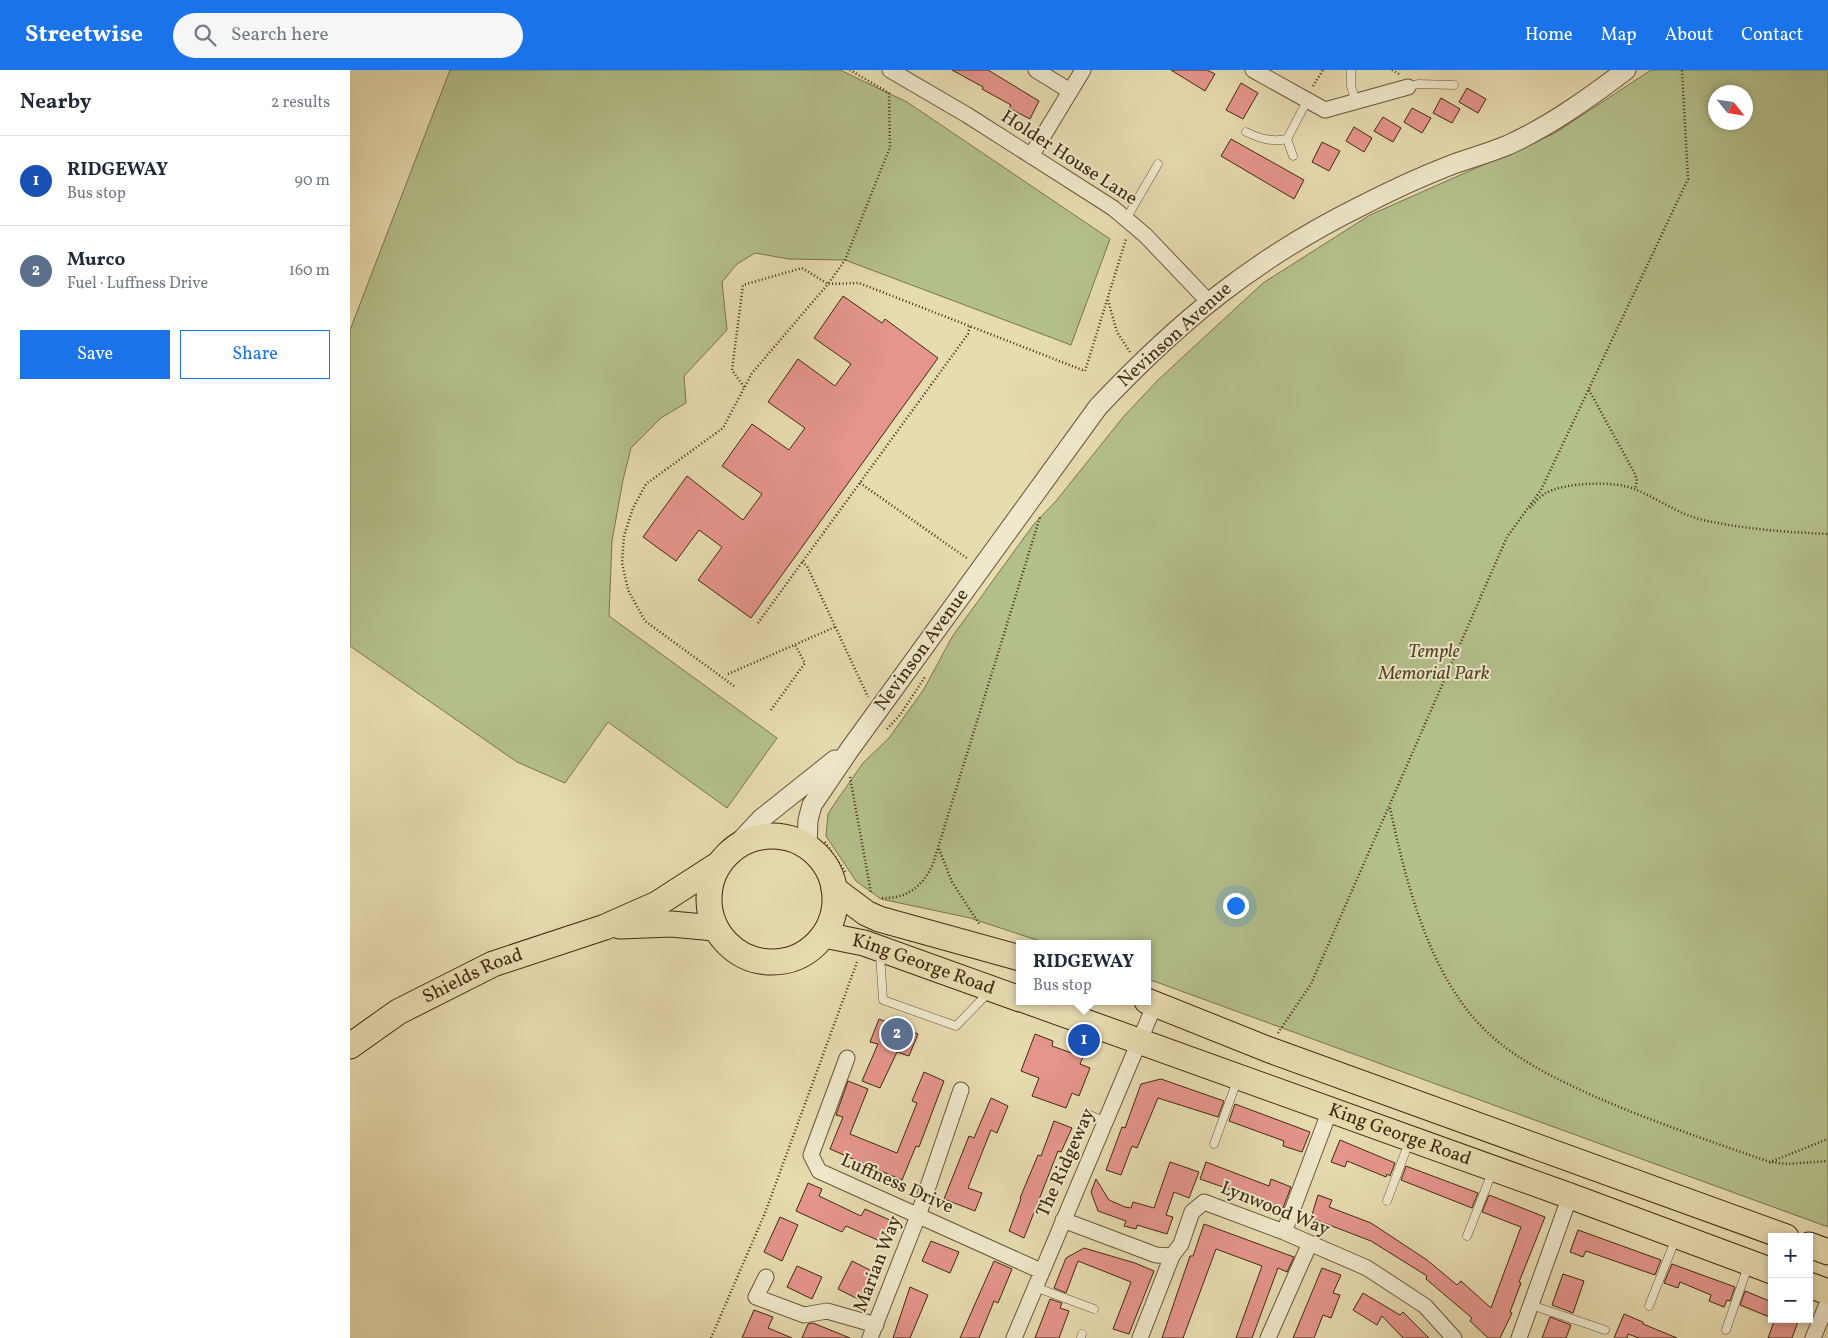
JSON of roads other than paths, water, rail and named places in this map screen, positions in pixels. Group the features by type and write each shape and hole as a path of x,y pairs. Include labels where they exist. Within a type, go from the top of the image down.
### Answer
{"highway":[{"path":"770,836 815,842 820,858 829,872 842,883 824,935 809,950 790,960 768,962 747,958 728,945 716,928 710,912 709,895 712,879 727,856 752,840 770,836"},
{"name":"Shields Road","path":"350,1046 398,1012 493,964 606,927 657,904 727,856"},
{"name":"King George Road","path":"842,883 866,913 879,919 1016,957"},
{"name":"Shields Road","path":"606,927 671,924 716,928"},
{"name":"King George Road","path":"824,935 872,946 1016,998"},
{"name":"King George Road","path":"1151,1003 1267,1049 1775,1233"},
{"name":"King George Road","path":"1038,1005 1570,1196 1768,1269"},
{"path":"1570,1196 1582,1163"},
{"path":"1813,1246 1828,1252"},
{"path":"1813,1286 1828,1292"}],"street":[{"name":"Holder House Lane","path":"890,70 1032,156 1113,208 1146,235 1208,301"},
{"path":"1036,70 1070,91"},
{"path":"1032,156 1083,70"},
{"path":"1253,70 1326,110 1408,87"},
{"name":"Nevinson Avenue","path":"815,842 808,820 812,805 850,749 1098,407 1140,362 1208,301 1270,256 1316,229 1402,186 1508,144 1584,101 1626,70"},
{"name":"Nevinson Avenue","path":"727,856 761,820 850,749"},
{"name":"The Ridgeway","path":"1014,1338 1140,1041 1150,1005"},
{"name":"Luffness Drive","path":"846,1058 811,1155 819,1171 1042,1271"},
{"name":"Marian Way","path":"873,1331 918,1216 961,1090"},
{"path":"1284,1232 1330,1110"},
{"path":"1519,1338 1570,1196"},
{"name":"Lynwood Way","path":"1172,1256 1181,1244 1192,1212 1204,1202 1284,1232 1367,1268 1425,1306 1454,1338"},
{"path":"1063,1220 1156,1256 1172,1256 1140,1338"},
{"path":"1268,1338 1310,1243"},
{"path":"766,1277 756,1297 804,1316 827,1311 873,1331"},
{"path":"1814,1338 1828,1302"}],"lane":[{"path":"1351,70 1351,86 1356,102"},
{"path":"1408,87 1418,84 1454,86"},
{"path":"1293,156 1287,139 1307,101"},
{"path":"1246,132 1262,139 1275,141 1287,139"},
{"path":"1128,221 1158,164"},
{"path":"872,946 883,1000 956,1026 992,989"},
{"path":"1214,1144 1238,1077"},
{"path":"1087,1114 1106,1122"},
{"path":"1387,1201 1410,1139"},
{"path":"1467,1236 1494,1169"},
{"path":"1649,1306 1677,1236"},
{"path":"1726,1330 1749,1262"},
{"path":"1035,1287 1094,1309"},
{"path":"1531,1305 1605,1330"}],"place":[{"name":"Murco","path":"897,1034"},
{"name":"RIDGEWAY","path":"1084,1040"}],"park label":[{"name":"Temple Memorial Park","path":"1434,663"}]}
